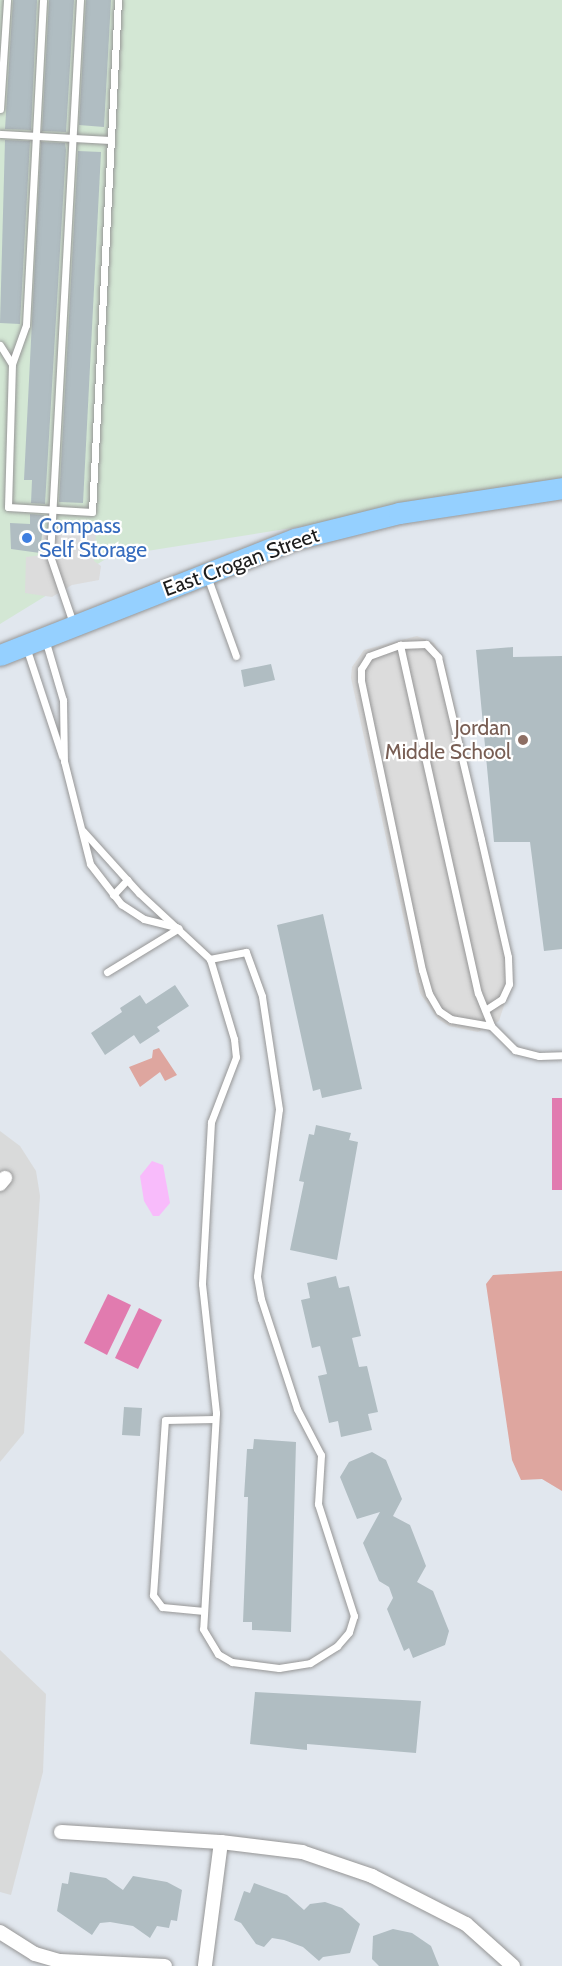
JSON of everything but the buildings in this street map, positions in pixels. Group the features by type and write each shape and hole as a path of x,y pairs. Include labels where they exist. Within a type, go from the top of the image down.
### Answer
{"main road":[{"name":"East Crogan Street","path":"0,655 295,539 399,513 562,488"}],"street":[{"path":"61,1832 221,1842 302,1852 372,1876 466,1924 513,1966"},
{"path":"205,1966 221,1842"},
{"path":"0,1932 35,1954 60,1961 165,1966"}],"lane":[{"path":"0,109 7,0"},
{"path":"43,0 26,325 12,364 8,507 92,512 118,0"},
{"path":"74,625 51,565 80,0"},
{"path":"0,135 111,140"},
{"path":"0,345 12,364"},
{"path":"206,573 236,656"},
{"path":"35,641 90,864 113,896 144,919 179,928"},
{"path":"35,641 64,706 64,761"},
{"path":"485,1010 502,999 509,984 508,957 462,759 438,657 426,644 400,645 369,656 362,669 361,680 422,970 429,994 439,1011 451,1019 491,1026"},
{"path":"400,645 485,1010 491,1026 515,1050 538,1056 562,1055"},
{"path":"83,831 127,880 210,959 225,1000 236,1057 211,1122 202,1284 215,1419 203,1629 218,1654 232,1662 279,1668 310,1663 337,1646 349,1632 354,1616 318,1504 321,1455 297,1409 261,1299 257,1276 279,1109 262,996 246,952 210,959"},
{"path":"113,896 127,880"},
{"path":"107,972 179,928"},
{"path":"204,1611 162,1607 153,1595 165,1420 215,1419"}],"shaded area":[{"path":"0,0 562,0 562,485 109,557 0,624"},
{"path":"42,529 96,533 94,561 101,566 99,580 72,585 52,597 25,593 26,557 43,555"},
{"path":"417,636 434,643 445,664 510,959 509,990 499,1021 478,1032 449,1026 438,1019 420,993 351,678 352,667 364,650"},
{"path":"159,1048 177,1075 165,1081 160,1072 140,1087 129,1067 152,1058 153,1050"},
{"path":"552,1098 562,1098 562,1190 552,1190"},
{"path":"0,1131 20,1146 36,1171 40,1196 24,1433 0,1462"},
{"path":"152,1161 163,1165 170,1203 159,1216 153,1216 144,1201 140,1176"},
{"path":"562,1271 562,1491 542,1479 521,1480 512,1460 486,1284 493,1275"},
{"path":"108,1294 131,1305 107,1355 84,1343"},
{"path":"139,1308 162,1320 138,1369 115,1358"},
{"path":"0,1650 46,1694 43,1772 11,1895 0,1892"}],"place":[{"name":"Compass Self Storage","path":"27,538"},
{"name":"Jordan Middle School","path":"523,740"}]}
